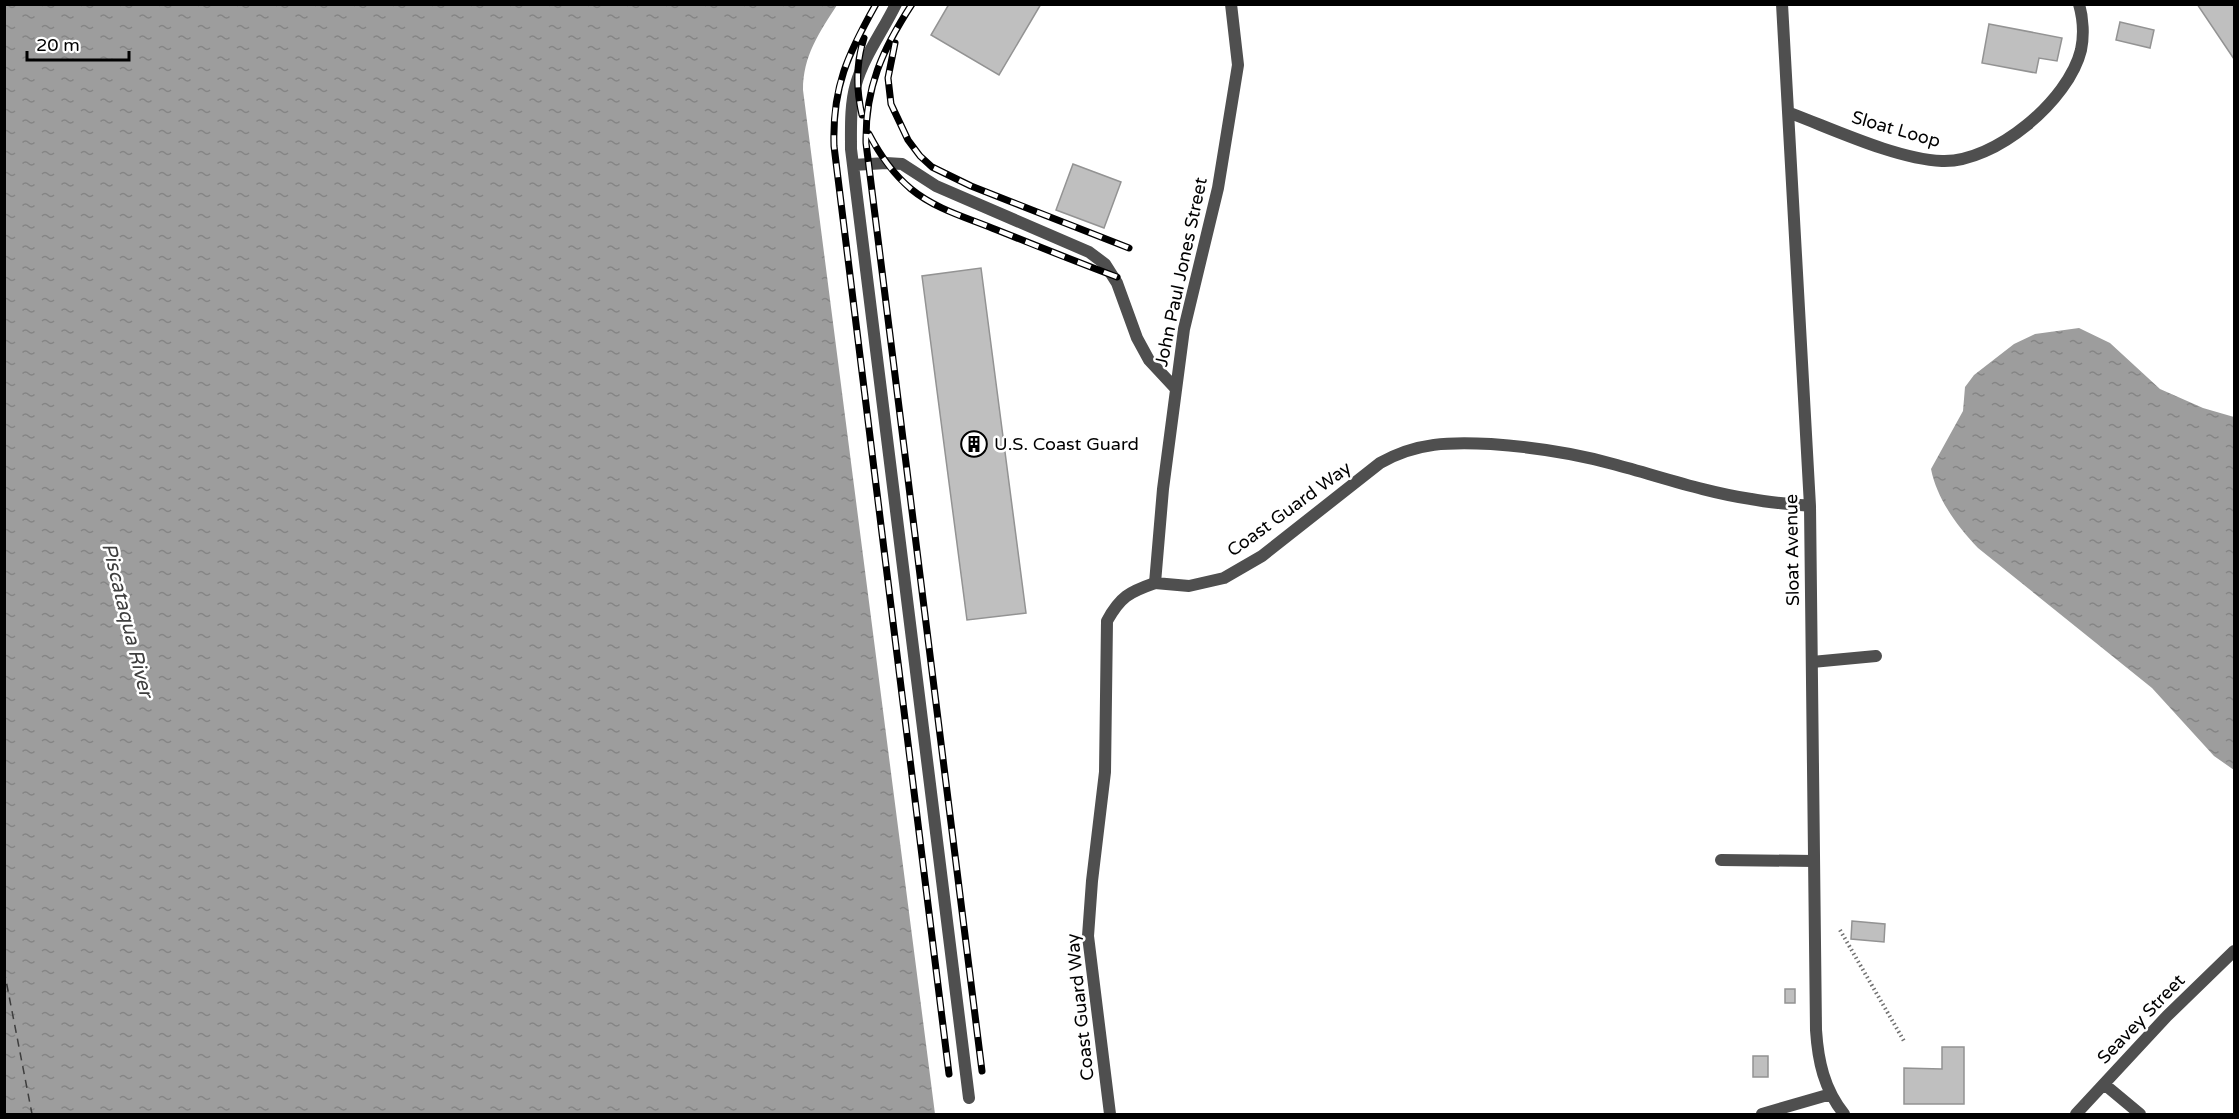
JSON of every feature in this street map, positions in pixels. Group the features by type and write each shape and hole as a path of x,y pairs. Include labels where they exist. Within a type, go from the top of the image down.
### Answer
{"street":[{"path":"896,4 855,86 851,124 853,165 969,1098"},
{"name":"John Paul Jones Street","path":"1155,583 1163,489 1184,329 1218,188 1238,65 1231,4"},
{"name":"Sloat Avenue","path":"1782,4 1790,113 1810,506 1817,1049 1821,1069 1831,1094"},
{"name":"Sloat Loop","path":"1790,113 1862,141 1913,156 1951,161 1985,151 2020,130 2061,91 2081,52 2083,31 2079,4"},
{"path":"853,165 902,164 936,186 1089,252 1105,264 1117,284 1137,338 1149,360 1176,389"},
{"name":"Coast Guard Way","path":"1110,1114 1088,936 1105,772 1107,621 1118,602 1135,590 1155,583 1189,586 1224,578 1262,556 1380,463 1419,446 1457,442 1556,452 1612,463 1750,499 1810,506"},
{"path":"1812,662 1876,656"},
{"path":"1721,860 1814,861"},
{"name":"Seavey Street","path":"2076,1114 2167,1016 2235,951"},
{"path":"2104,1084 2140,1114"},
{"path":"1762,1114 1831,1094 1844,1114"}],"path":[{"path":"1839,929 1904,1041"}],"water":[{"name":"Piscataqua River","path":"5,4 837,5 818,35 809,56 803,90 935,1114 5,1114"},
{"path":"2079,328 2110,343 2160,389 2203,408 2234,417 2234,770 2214,756 2152,688 1978,548 1949,511 1934,480 1931,469 1963,411 1965,387 1974,375 2014,344 2035,334"}],"building":[{"path":"949,4 1041,4 999,75 931,35"},
{"path":"2197,4 2234,4 2234,59"},
{"path":"2120,22 2154,30 2150,48 2116,40"},
{"path":"1989,24 2062,38 2057,61 2039,58 2036,73 1982,63"},
{"path":"1073,164 1121,182 1104,228 1056,210"},
{"name":"U.S. Coast Guard","path":"981,268 1026,613 967,620 922,276"},
{"path":"1852,921 1885,924 1884,942 1851,939"},
{"path":"1785,989 1795,989 1795,1003 1785,1003"},
{"path":"1942,1047 1964,1047 1964,1104 1904,1104 1904,1068 1942,1069"},
{"path":"1753,1056 1768,1056 1768,1077 1753,1077"}],"ferry route":[{"path":"4,970 32,1114"}],"railway":[{"path":"876,4 857,39 839,88 834,125 834,146 949,1074"},
{"path":"912,4 892,37 877,70 866,123 866,143 982,1071"},
{"path":"862,115 858,76 859,57 864,38"},
{"path":"895,43 888,78 891,104 908,140 932,167 971,186 1129,248"},
{"path":"869,134 898,177 930,202 1117,277"}],"place":[{"name":"U.S. Coast Guard","path":"974,444"}]}
